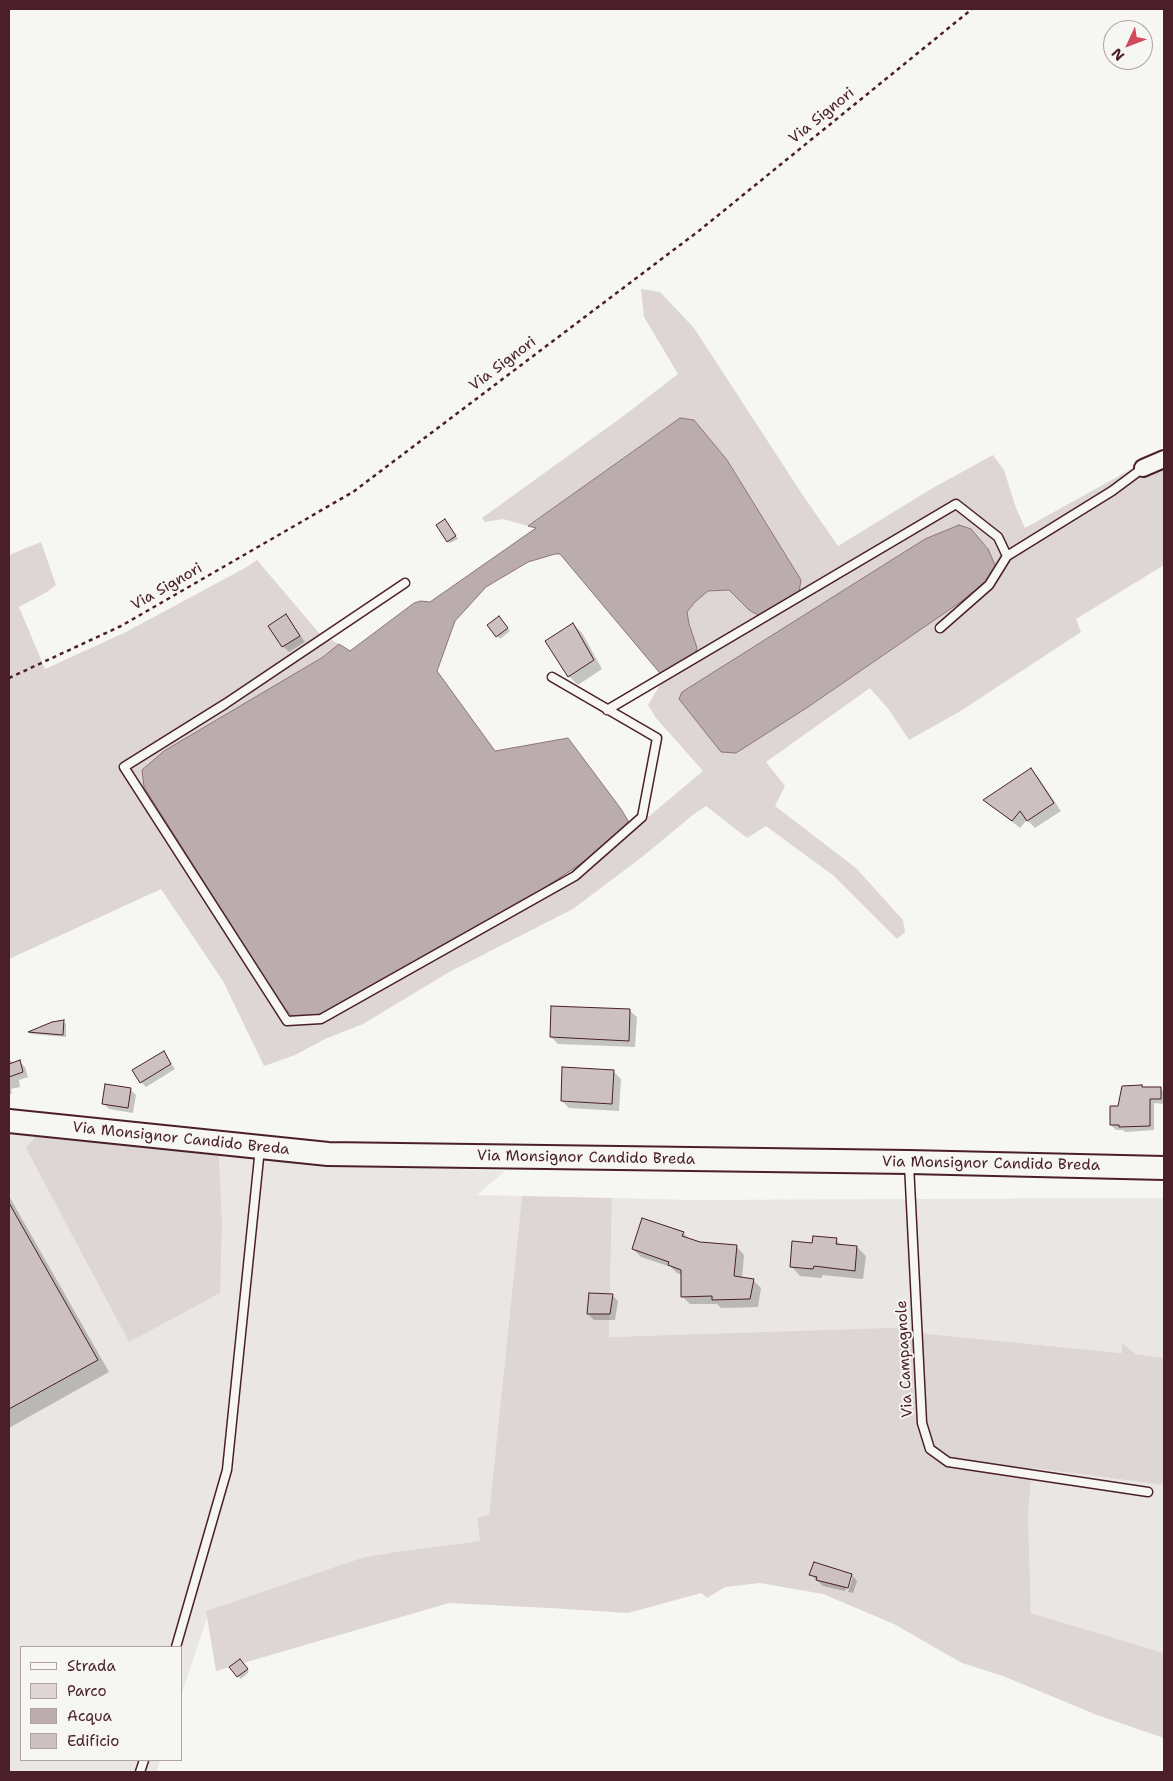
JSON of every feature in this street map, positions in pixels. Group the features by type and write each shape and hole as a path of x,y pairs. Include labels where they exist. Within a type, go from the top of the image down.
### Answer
{"main road":[{"name":"Via Monsignor Candido Breda","path":"9,1121 338,1154 909,1162 1164,1168"}],"street":[{"path":"1144,468 1164,459"}],"lane":[{"path":"940,628 989,585 1007,556 1144,468"},
{"path":"607,710 956,504 998,537 1007,556"},
{"path":"405,583 233,698 124,767 287,1022 320,1019 575,876 642,817 657,738 552,677"},
{"path":"176,1646 228,1470 260,1147"},
{"name":"Via Campagnole","path":"909,1162 922,1424 930,1449 948,1462 1148,1492"}],"path":[{"name":"Via Signori","path":"9,678 121,626 353,492 700,230 972,9"}],"shaded area":[{"path":"9,1126 40,1131 222,1222 219,1156 505,1171 477,1195 522,1196 489,1514 477,1518 480,1541 361,1558 206,1611 207,1618 182,1692 182,1646 20,1646 20,1761 160,1761 156,1772 9,1772"},
{"path":"612,1198 689,1200 1164,1198 1164,1358 1136,1354 1123,1343 1123,1353 928,1334 915,1327 609,1337"},
{"path":"1032,1468 1164,1485 1164,1653 1031,1613 1028,1513"}],"green space":[{"path":"641,289 660,292 694,328 838,546 931,489 993,455 1004,470 1016,508 1025,528 1164,451 1164,565 1076,619 1081,632 959,712 909,740 890,711 870,688 766,762 785,786 775,806 856,868 903,920 905,932 897,939 834,876 766,826 747,838 706,806 573,909 451,971 363,1024 325,1039 295,1055 264,1066 223,981 161,889 9,959 9,555 41,542 56,585 19,607 45,669 126,632 257,560 319,633 339,644 323,657 164,751 142,770 635,828 703,771 656,718 648,705 664,678 697,648 687,612 708,591 729,590 749,610 801,580 727,460 694,420 680,418 528,526 503,519 485,522 482,518 678,374 644,317","holes":["959,525 971,529 988,548 962,601 808,707 736,753 682,692 925,539"]},
{"path":"40,1131 219,1156 222,1222 220,1293 129,1342 26,1148"},
{"path":"522,1196 612,1198 609,1337 915,1327 928,1334 1122,1353 1122,1343 1136,1354 1164,1358 1164,1485 1032,1468 1028,1513 1031,1613 1164,1653 1164,1738 1097,1715 1003,1676 962,1663 894,1624 823,1594 760,1583 725,1587 707,1598 701,1593 628,1613 449,1603 216,1671 206,1611 361,1558 480,1541 477,1518 489,1514"}],"water":[{"path":"680,418 694,420 727,460 801,580 798,598 765,619 749,610 729,590 708,591 687,612 697,648 694,657 664,678 560,554 528,562 486,587 455,621 437,671 495,751 568,738 630,824 600,851 529,898 322,1014 294,1017 283,1007 144,787 142,770 164,751 323,657 339,644 350,651 414,603 421,601 430,602 536,528 528,526"},
{"path":"959,525 971,529 988,549 995,565 993,575 962,601 808,707 736,753 721,752 679,699 682,692 925,539"}],"building":[{"path":"445,519 456,536 447,542 436,525"},
{"path":"286,614 300,636 282,647 268,626"},
{"path":"499,616 508,628 496,637 487,625"},
{"path":"573,623 594,660 568,677 545,641"},
{"path":"1031,768 1054,803 1027,821 1020,811 1012,821 983,800"},
{"path":"551,1006 630,1009 629,1041 550,1037"},
{"path":"64,1020 63,1035 28,1032 52,1022"},
{"path":"164,1051 171,1064 140,1083 132,1070"},
{"path":"20,1060 23,1072 9,1077 9,1064"},
{"path":"562,1067 614,1070 612,1104 561,1101"},
{"path":"105,1084 131,1088 128,1108 102,1104"},
{"path":"1142,1085 1142,1087 1161,1087 1161,1099 1150,1099 1150,1126 1119,1127 1119,1125 1110,1125 1110,1106 1118,1106 1122,1086"},
{"path":"9,1203 98,1360 9,1409"},
{"path":"642,1218 684,1232 682,1236 700,1242 737,1245 734,1276 754,1279 750,1299 712,1300 712,1296 681,1297 681,1270 668,1265 669,1262 632,1249"},
{"path":"813,1236 837,1238 836,1244 857,1246 855,1271 814,1266 813,1269 790,1267 792,1241 812,1243"},
{"path":"589,1293 613,1294 610,1314 587,1314"},
{"path":"814,1562 852,1574 848,1588 816,1580 817,1577 809,1575"},
{"path":"240,1659 248,1669 237,1677 229,1667"}]}
